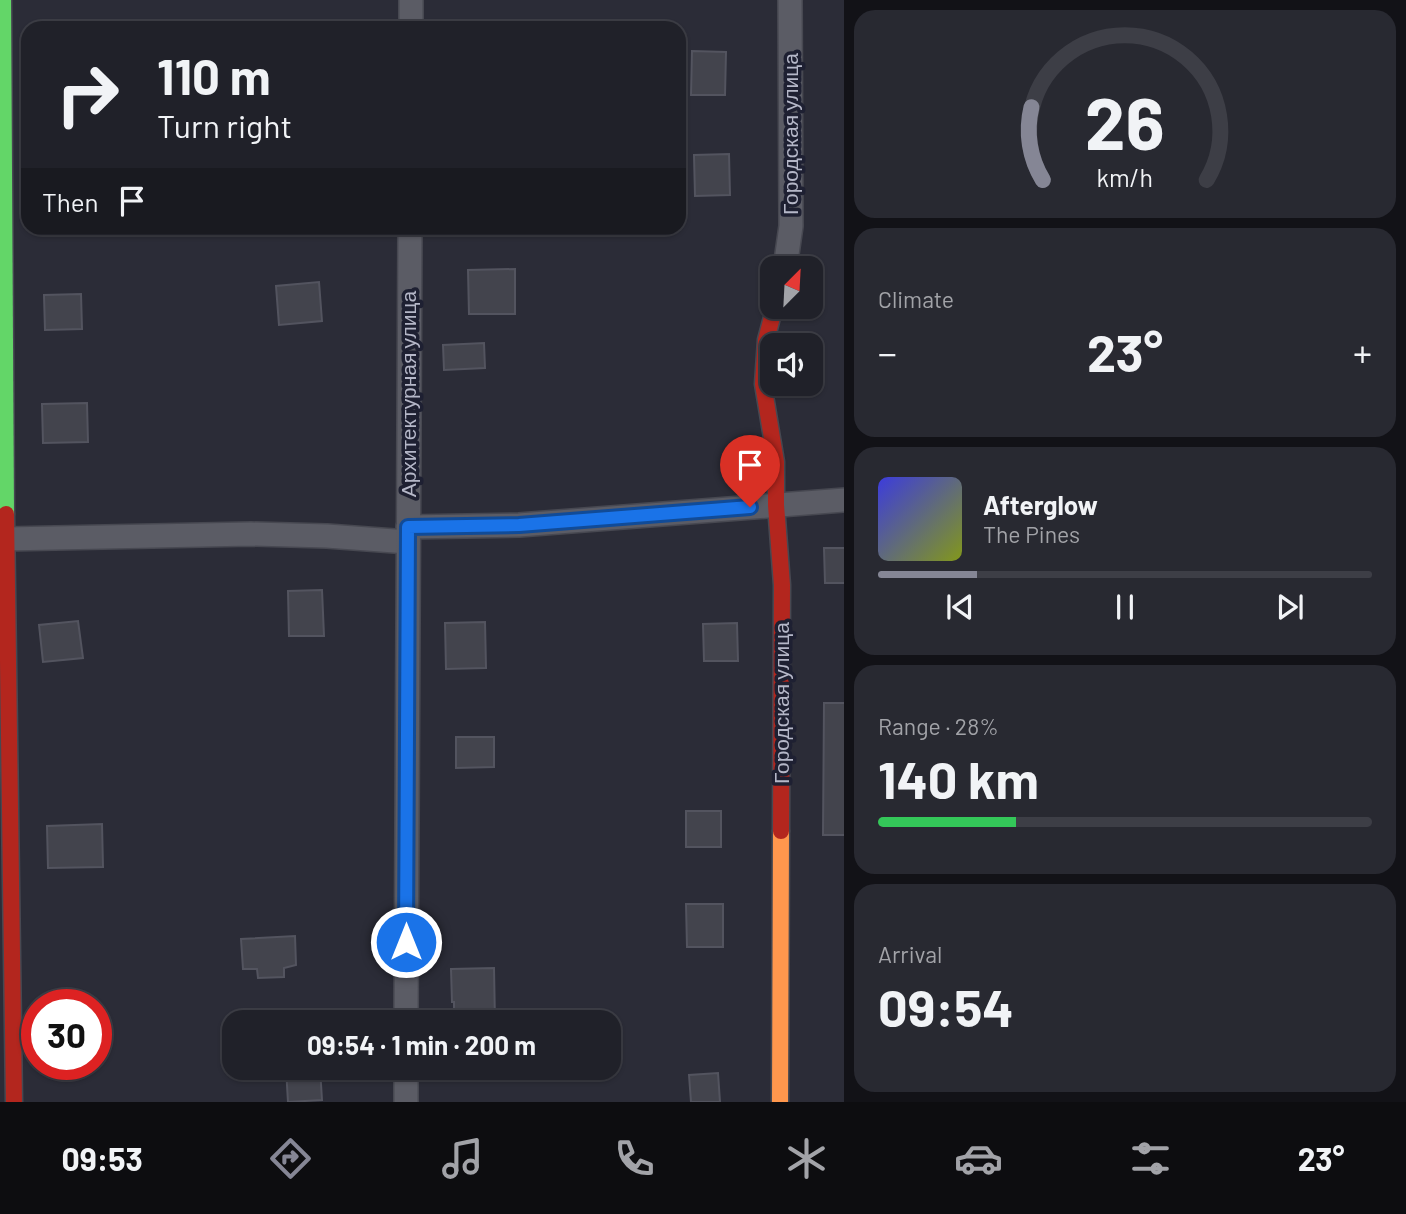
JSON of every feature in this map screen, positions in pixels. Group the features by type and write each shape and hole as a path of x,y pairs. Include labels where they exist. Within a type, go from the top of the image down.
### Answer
{"street":[{"path":"3,0 4,548 14,1102"},
{"path":"411,0 411,21"},
{"name":"Городская улица","path":"787,256 791,226 790,0"},
{"name":"Архитектурная улица","path":"406,1010 410,235"},
{"name":"Городская улица","path":"772,319 766,340 763,384 776,462 782,585 780,1102"},
{"path":"4,548 251,534 408,535 844,500"},
{"path":"405,1102 406,1080"}],"building":[{"path":"692,51 726,52 725,95 691,95"},
{"path":"729,154 730,195 695,196 694,155"},
{"path":"515,269 515,314 469,314 468,270"},
{"path":"319,282 322,321 279,325 276,286"},
{"path":"81,294 82,329 45,330 44,295"},
{"path":"484,343 485,368 444,370 443,345"},
{"path":"87,403 88,442 43,443 42,404"},
{"path":"824,548 844,548 844,583 825,583"},
{"path":"322,590 324,636 289,636 288,591"},
{"path":"78,621 83,658 43,662 39,625"},
{"path":"485,622 486,668 446,669 445,623"},
{"path":"737,623 738,661 704,661 703,624"},
{"path":"824,703 844,703 844,835 823,835"},
{"path":"456,737 494,737 494,767 456,768"},
{"path":"686,811 721,811 721,847 686,847"},
{"path":"102,824 103,867 48,868 47,826"},
{"path":"686,904 723,904 723,947 687,947"},
{"path":"295,936 296,965 284,968 284,977 258,978 257,969 243,969 241,939"},
{"path":"494,968 495,1010 454,1010 451,969"},
{"path":"718,1073 720,1102 691,1102 689,1075"},
{"path":"287,1080 321,1080 322,1100 288,1102"}],"traffic: fast":[{"path":"3,0 6,514"}],"traffic: slow":[{"path":"780,1102 781,831"}],"traffic: jam":[{"path":"772,319 766,340 763,384 776,462 782,585 781,831"},
{"path":"6,514 14,1102"}],"route":[{"path":"406,942 408,527 519,525 750,507"}]}
